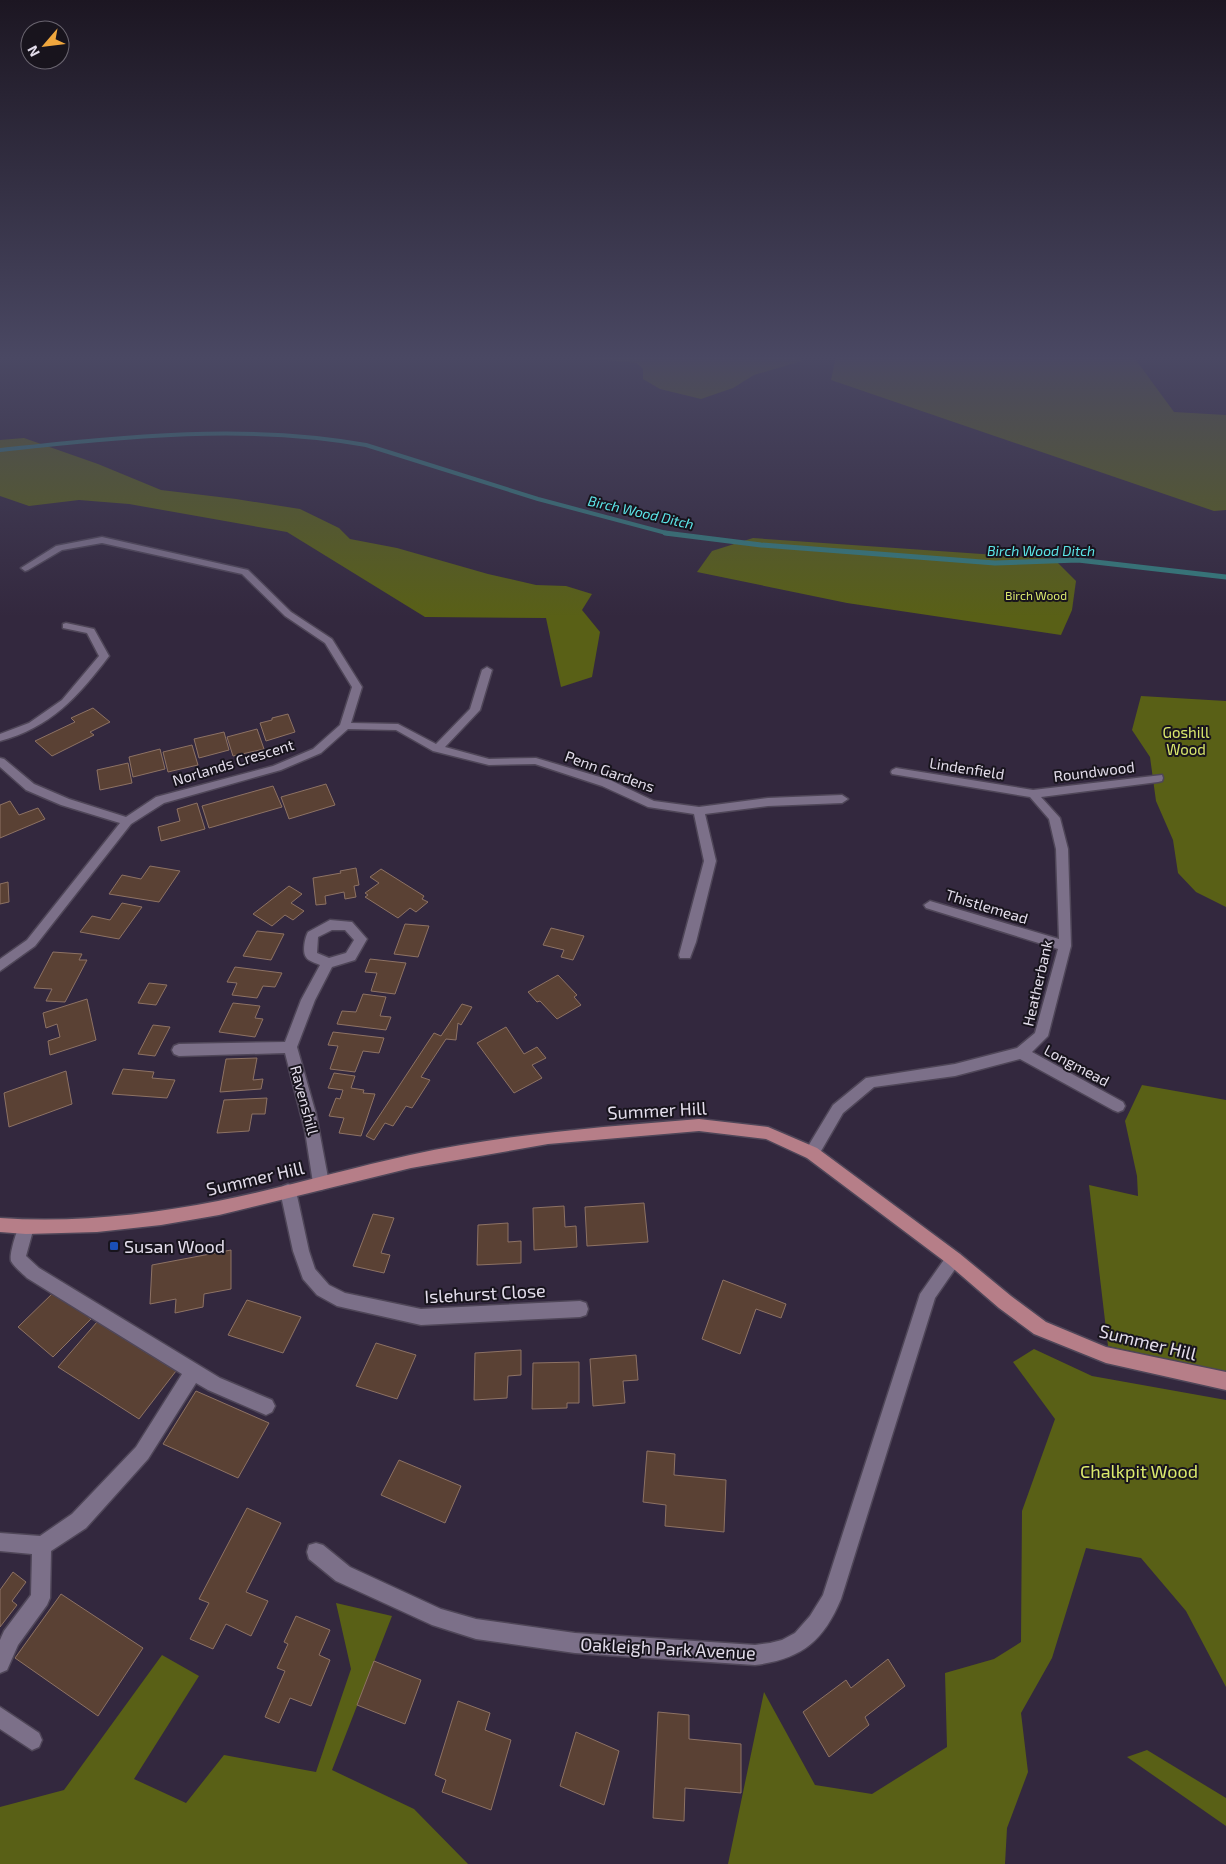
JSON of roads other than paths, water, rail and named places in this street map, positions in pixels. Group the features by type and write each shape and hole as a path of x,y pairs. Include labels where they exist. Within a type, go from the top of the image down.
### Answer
{"main road":[{"name":"Summer Hill","path":"0,1225 26,1227 96,1225 161,1218 219,1208 411,1161 548,1138 699,1125 768,1133 812,1152 954,1259 1005,1302 1040,1328 1106,1355 1226,1381"}],"street":[{"path":"25,568 59,548 102,540 245,572 288,614 329,641 357,687 345,726"},
{"path":"0,738 33,725 66,702 104,656 92,631 66,626"},
{"path":"437,749 475,710 487,670"},
{"name":"Penn Gardens","path":"345,726 398,727 437,749 489,762 536,761 606,783 652,804 699,811 768,802 842,799"},
{"name":"Norlands Crescent","path":"0,966 32,943 127,821 160,800 277,768 317,751 345,726"},
{"path":"0,761 30,788 65,802 127,821"},
{"name":"Lindenfield","path":"896,772 1033,794"},
{"name":"Roundwood","path":"1033,794 1158,778"},
{"name":"Heatherbank","path":"812,1152 838,1109 871,1082 955,1070 1021,1053 1041,1036 1065,946 1062,850 1054,818 1033,794"},
{"path":"685,954 690,942 710,861 699,811"},
{"name":"Thistlemead","path":"930,905 1065,946"},
{"name":"Ravenshill","path":"321,1183 318,1150 301,1080 290,1048 308,1000 328,963"},
{"name":"Ravenshill","path":"179,1050 290,1048"},
{"name":"Longmead","path":"1021,1053 1118,1106"},
{"name":"Islehurst Close","path":"288,1191 301,1251 309,1274 323,1290 343,1300 421,1317 580,1309"},
{"path":"26,1227 18,1258 33,1273 214,1384 266,1406"},
{"name":"Oakleigh Park Avenue","path":"316,1552 343,1574 438,1618 476,1629 575,1643 755,1655 788,1649 804,1639 819,1623 831,1599 928,1294 954,1259"},
{"path":"0,1542 42,1546 79,1521 142,1452 194,1371"},
{"path":"0,1663 11,1638 40,1598 42,1546"},
{"path":"0,1717 32,1740"}],"waterway":[{"name":"Birch Wood Ditch","path":"0,450 71,443"},
{"name":"Birch Wood Ditch","path":"353,443 366,445 538,499 667,533"},
{"name":"Birch Wood Ditch","path":"667,533 761,545 995,563 1078,560 1226,577"}],"place":[{"name":"Susan Wood","path":"114,1246"}],"park label":[{"name":"Birch Wood","path":"1036,595"},
{"name":"Goshill Wood","path":"1186,740"},
{"name":"Chalkpit Wood","path":"1139,1471"}]}
